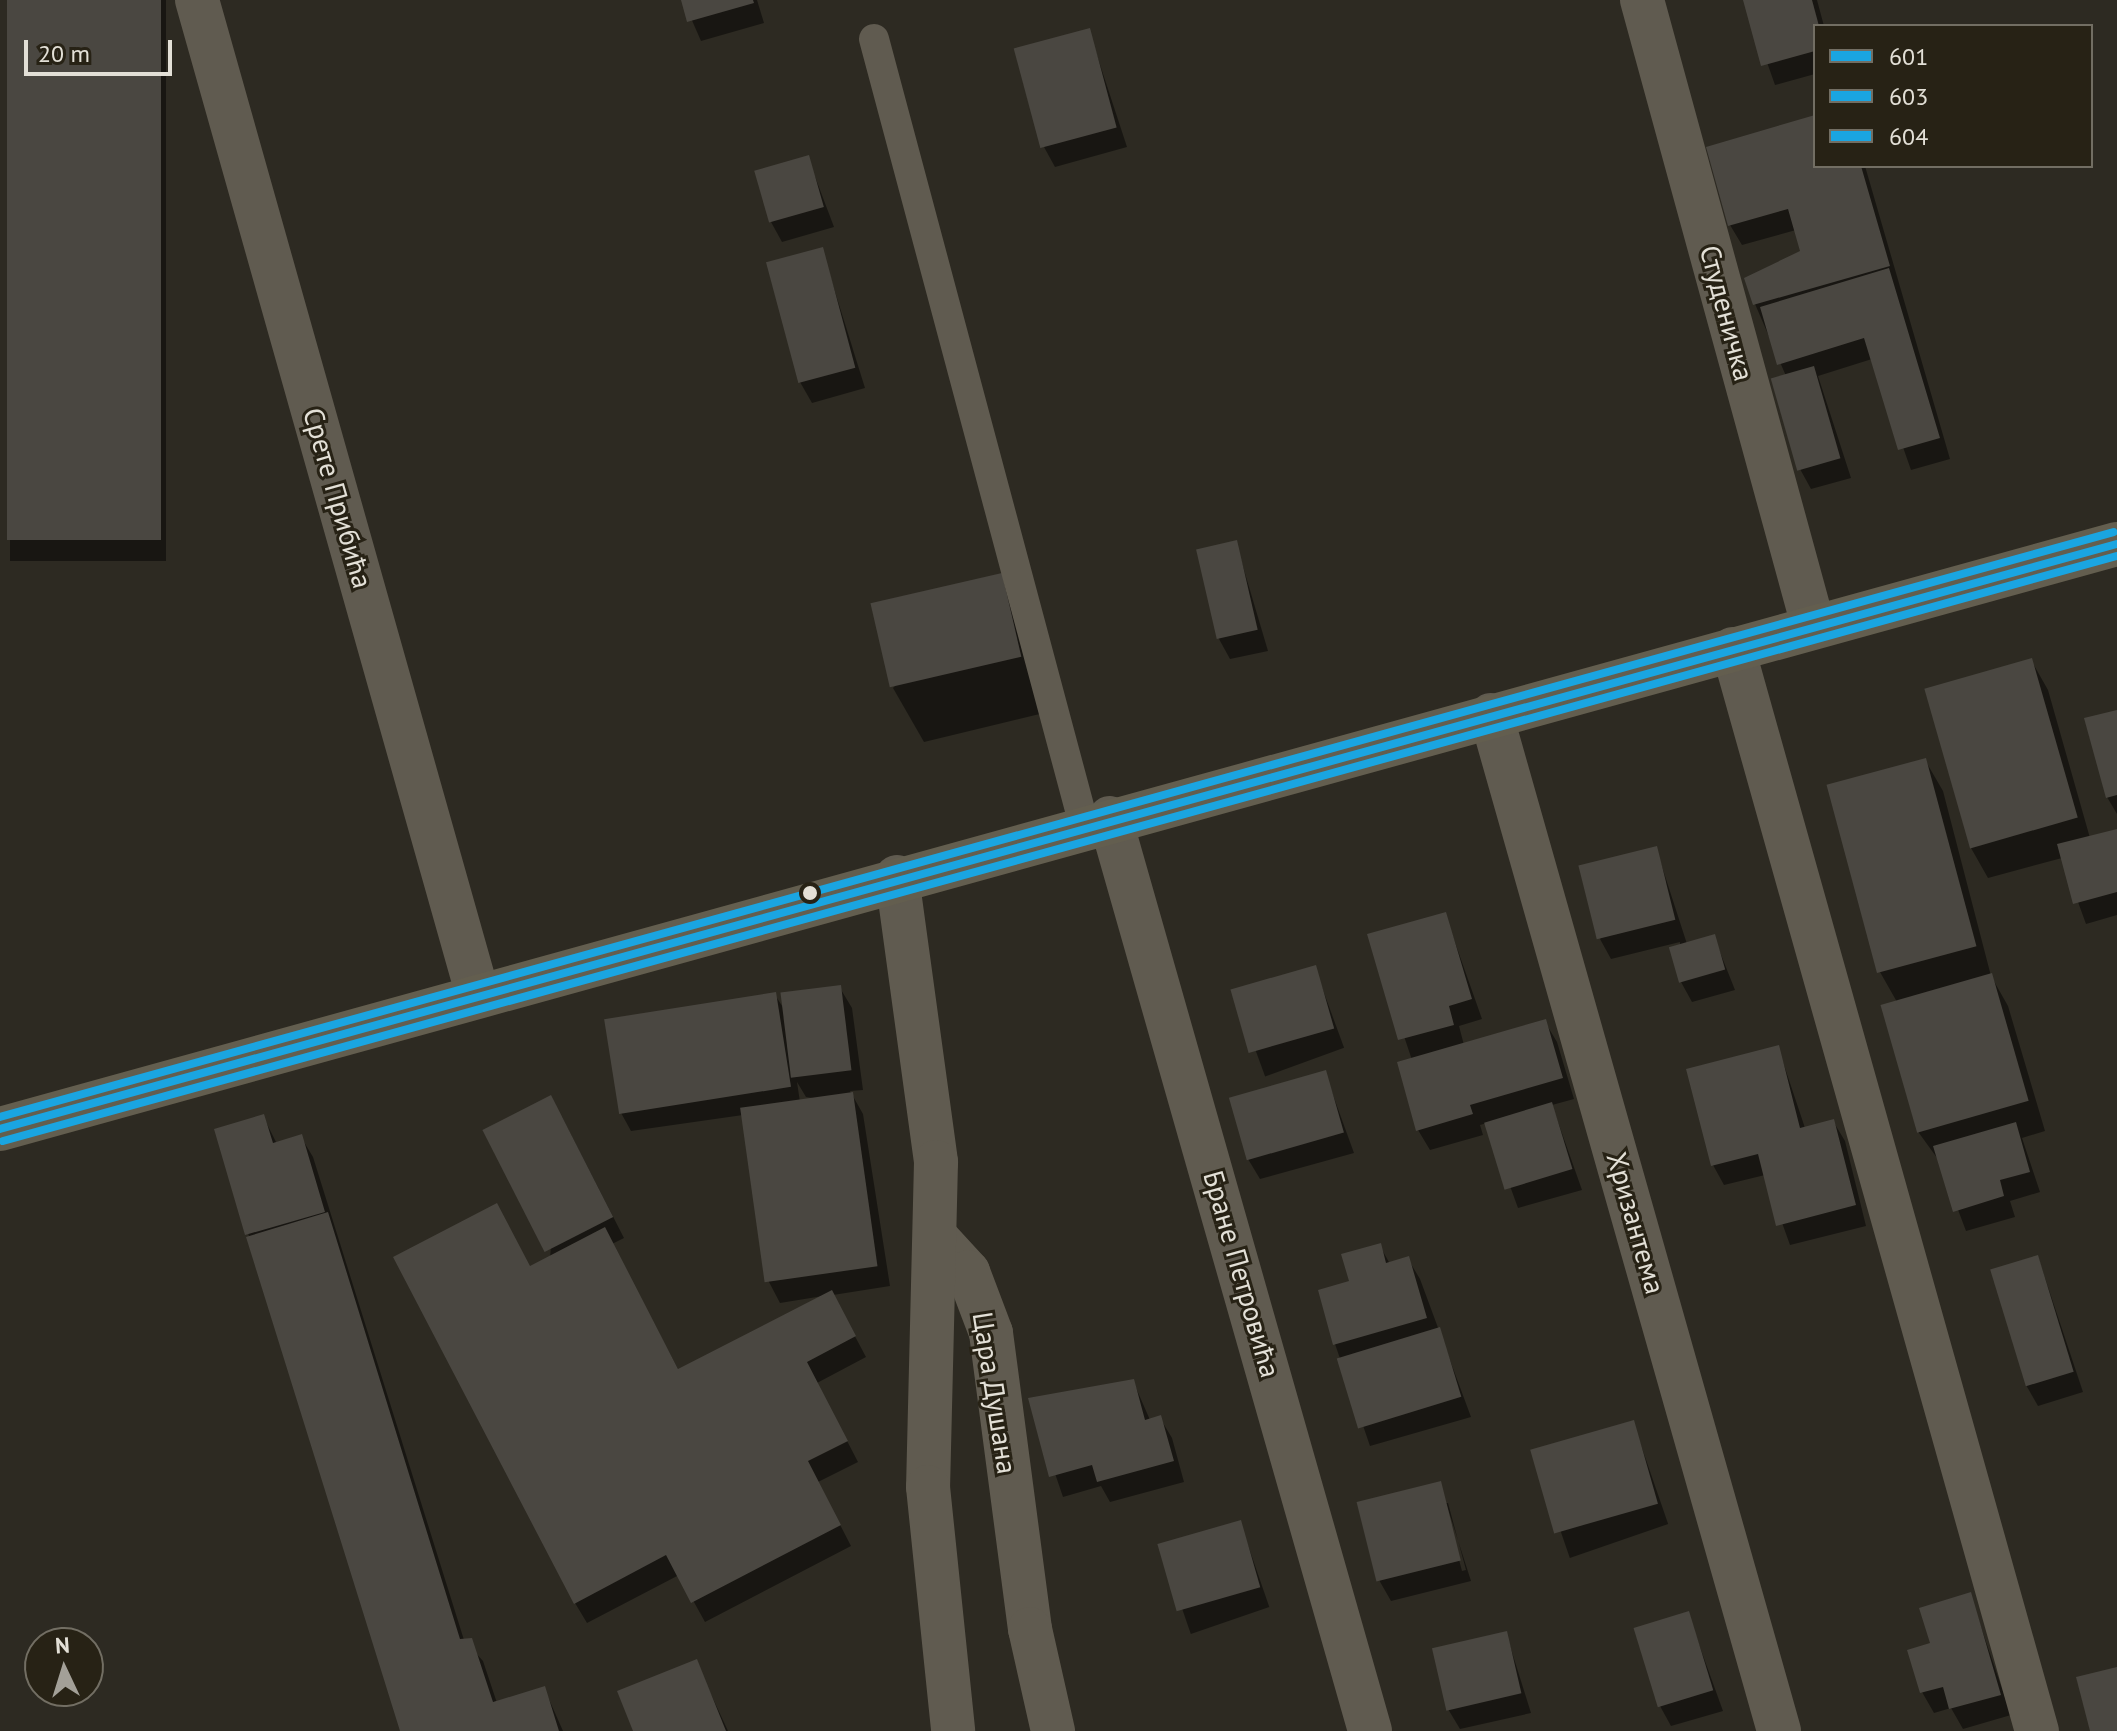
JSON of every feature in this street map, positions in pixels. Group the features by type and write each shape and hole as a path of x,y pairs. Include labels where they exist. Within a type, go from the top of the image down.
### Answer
{"main road":[{"path":"0,1129 1097,821 2117,544"}],"street":[{"name":"Срете Прибића","path":"197,0 478,996"},
{"name":"Студеничка","path":"1642,0 1813,625"},
{"path":"1733,649 2037,1731"},
{"name":"Хризантема","path":"1491,715 1779,1731"},
{"name":"Бране Петровића","path":"1097,821 1370,1731"},
{"path":"897,877 928,1074 935,1236 928,1487 953,1731"},
{"name":"Цара Душана","path":"935,1236 968,1272 991,1333 1030,1629 1053,1731"}],"lane":[{"path":"874,39 1097,821"}],"building":[{"path":"7,0 161,0 161,540 7,540"},
{"path":"681,0 753,0 754,3 687,22"},
{"path":"1743,0 1812,0 1818,24 1813,24 1813,52 1761,66"},
{"path":"1090,28 1117,127 1040,148 1014,48"},
{"path":"1813,116 1813,168 1862,168 1890,266 1753,305 1744,278 1800,251 1788,209 1728,226 1706,147"},
{"path":"809,155 824,207 769,223 754,171"},
{"path":"823,247 855,368 798,383 766,262"},
{"path":"1889,268 1940,438 1898,450 1864,338 1777,365 1760,307"},
{"path":"1814,366 1840,458 1797,471 1771,378"},
{"path":"1237,540 1258,630 1217,639 1196,549"},
{"path":"1002,573 1021,657 890,687 870,603"},
{"path":"2032,658 2078,818 1970,848 1924,689"},
{"path":"2117,710 2117,795 2106,798 2084,718"},
{"path":"1926,758 1976,946 1877,973 1827,785"},
{"path":"2117,829 2117,892 2073,904 2057,844"},
{"path":"1657,846 1675,920 1597,939 1578,866"},
{"path":"1446,912 1472,999 1449,1006 1454,1025 1398,1040 1367,934"},
{"path":"1715,934 1725,970 1679,983 1669,947"},
{"path":"1316,965 1334,1028 1249,1053 1230,990"},
{"path":"1992,973 2029,1101 1917,1133 1880,1005"},
{"path":"841,985 851,1070 791,1078 780,992"},
{"path":"776,992 791,1087 619,1114 604,1019"},
{"path":"1546,1019 1563,1078 1470,1105 1473,1114 1416,1131 1397,1062"},
{"path":"1779,1045 1800,1128 1834,1119 1856,1205 1776,1226 1758,1154 1711,1166 1686,1069"},
{"path":"1326,1070 1344,1132 1247,1160 1229,1098"},
{"path":"853,1092 877,1266 765,1282 740,1108"},
{"path":"551,1095 613,1217 545,1252 482,1130"},
{"path":"1552,1102 1572,1169 1505,1190 1484,1123"},
{"path":"264,1114 273,1143 302,1134 325,1212 245,1235 214,1129"},
{"path":"2016,1122 2030,1172 2000,1180 2004,1196 1953,1212 1933,1146"},
{"path":"497,1203 530,1266 605,1227 678,1369 832,1290 856,1336 807,1362 848,1441 808,1461 841,1525 691,1603 666,1555 574,1604 393,1257"},
{"path":"328,1212 460,1639 472,1638 493,1702 545,1686 559,1731 400,1731 246,1237"},
{"path":"1381,1243 1386,1263 1409,1256 1427,1318 1333,1345 1318,1290 1349,1281 1341,1254"},
{"path":"2038,1255 2074,1372 2026,1386 1990,1270"},
{"path":"1440,1327 1461,1397 1358,1428 1337,1359"},
{"path":"1134,1379 1145,1420 1161,1415 1174,1461 1097,1482 1092,1465 1049,1477 1028,1398"},
{"path":"1634,1420 1658,1504 1554,1533 1530,1450"},
{"path":"1441,1481 1461,1561 1376,1582 1357,1502"},
{"path":"1241,1520 1260,1587 1177,1611 1157,1544"},
{"path":"1971,1592 2001,1695 1949,1709 1943,1687 1920,1693 1907,1650 1930,1643 1919,1608"},
{"path":"1689,1611 1713,1690 1658,1707 1634,1628"},
{"path":"1507,1631 1521,1693 1446,1711 1432,1648"},
{"path":"697,1659 726,1731 633,1731 617,1691"},
{"path":"2117,1667 2117,1731 2090,1731 2076,1677"}],"transit line":[{"name":"604","path":"0,1117 2114,532"},
{"name":"601","path":"0,1129 2117,544"},
{"name":"603","path":"3,1141 2117,556"}]}
